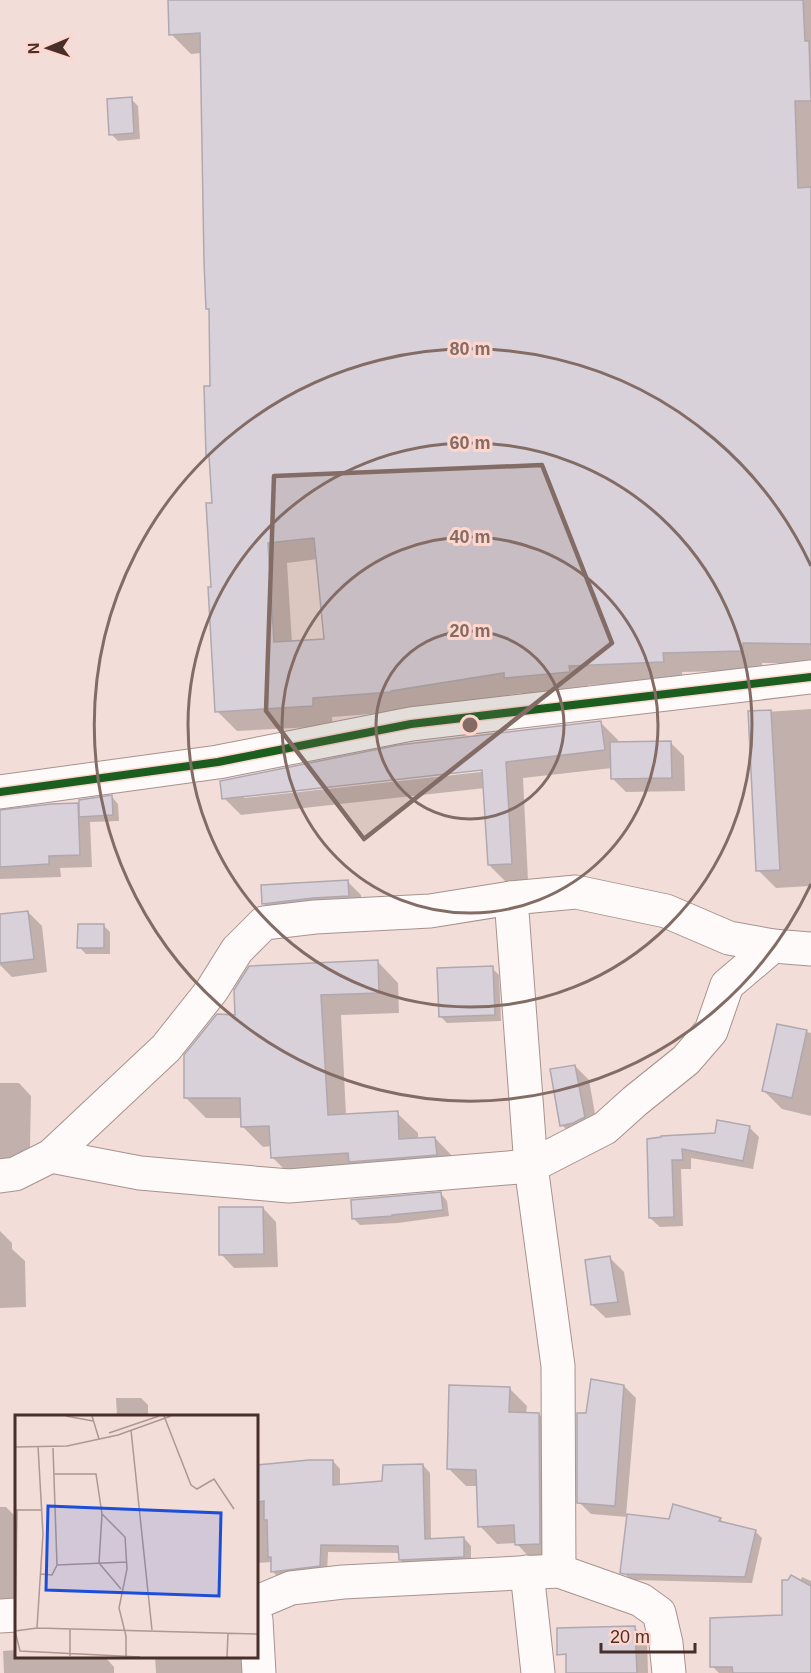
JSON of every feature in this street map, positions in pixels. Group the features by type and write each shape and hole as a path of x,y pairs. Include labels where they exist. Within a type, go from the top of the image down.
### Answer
{"street":[{"path":"0,792 218,762 411,724 811,677"},
{"path":"0,1176 15,1174 51,1156 166,1048 212,990 237,950 264,923 315,917 430,911 511,898 576,892 666,911 729,938 773,946 811,949"},
{"path":"511,898 531,1166 558,1366 538,1673"},
{"path":"51,1156 140,1173 289,1186 531,1166 604,1128 686,1060 711,1031 727,985 773,946"},
{"path":"258,1600 291,1588 343,1582 543,1571 641,1600 659,1613 666,1643 669,1673"},
{"path":"0,1616 15,1615"},
{"path":"258,1655 259,1673"}],"highlighted area":[{"path":"542,465 612,643 364,839 266,711 274,476"}],"building":[{"path":"168,0 803,0 805,41 809,41 811,101 795,101 798,188 811,187 811,644 743,643 743,651 663,653 664,662 569,666 570,672 504,678 504,673 391,692 313,698 313,706 215,712 206,503 212,503 209,455 206,456 204,386 210,386 209,309 206,309 204,262 200,33 169,35","holes":["314,538 324,639 274,642 268,543"]},
{"path":"132,97 134,133 109,135 107,99"},
{"path":"771,710 780,870 756,871 748,711"},
{"path":"601,721 605,750 506,762 512,864 488,865 482,770 222,799 220,781 399,745"},
{"path":"671,741 672,778 611,779 610,742"},
{"path":"112,795 113,815 79,817 79,800"},
{"path":"78,803 80,855 49,856 49,864 0,867 0,810"},
{"path":"348,880 349,896 262,904 261,885"},
{"path":"28,911 34,959 0,963 0,914"},
{"path":"78,924 104,924 104,948 77,948"},
{"path":"378,960 379,993 321,995 328,1115 398,1111 399,1139 435,1137 437,1155 349,1162 348,1153 271,1158 269,1126 241,1127 240,1098 184,1098 184,1055 217,1014 235,1015 234,990 249,966"},
{"path":"493,966 495,1015 439,1017 437,968"},
{"path":"777,1024 807,1030 792,1098 762,1091"},
{"path":"575,1065 585,1117 560,1126 550,1069"},
{"path":"717,1120 750,1126 743,1161 682,1149 683,1160 672,1160 674,1217 649,1218 647,1139 715,1133"},
{"path":"441,1192 443,1210 352,1219 351,1200"},
{"path":"219,1207 263,1207 264,1254 219,1255"},
{"path":"610,1256 618,1302 591,1305 585,1260"},
{"path":"591,1379 624,1385 615,1506 577,1503 577,1413 586,1413"},
{"path":"449,1385 510,1387 509,1412 539,1413 540,1544 515,1545 514,1525 478,1527 476,1470 447,1469"},
{"path":"333,1460 333,1485 382,1481 383,1465 423,1464 425,1539 464,1537 464,1557 399,1560 398,1546 321,1545 320,1566 271,1572 271,1557 268,1557 267,1520 264,1520 264,1501 258,1502 258,1465"},
{"path":"673,1504 721,1518 719,1521 756,1530 745,1577 620,1573 627,1514 669,1519"},
{"path":"791,1575 811,1586 811,1673 733,1673 732,1667 710,1667 710,1618 782,1615 782,1580 788,1580"},
{"path":"635,1626 637,1673 566,1673 566,1654 557,1655 557,1628"}],"cycle path":[{"path":"0,792 218,762 411,724 811,677"}]}
